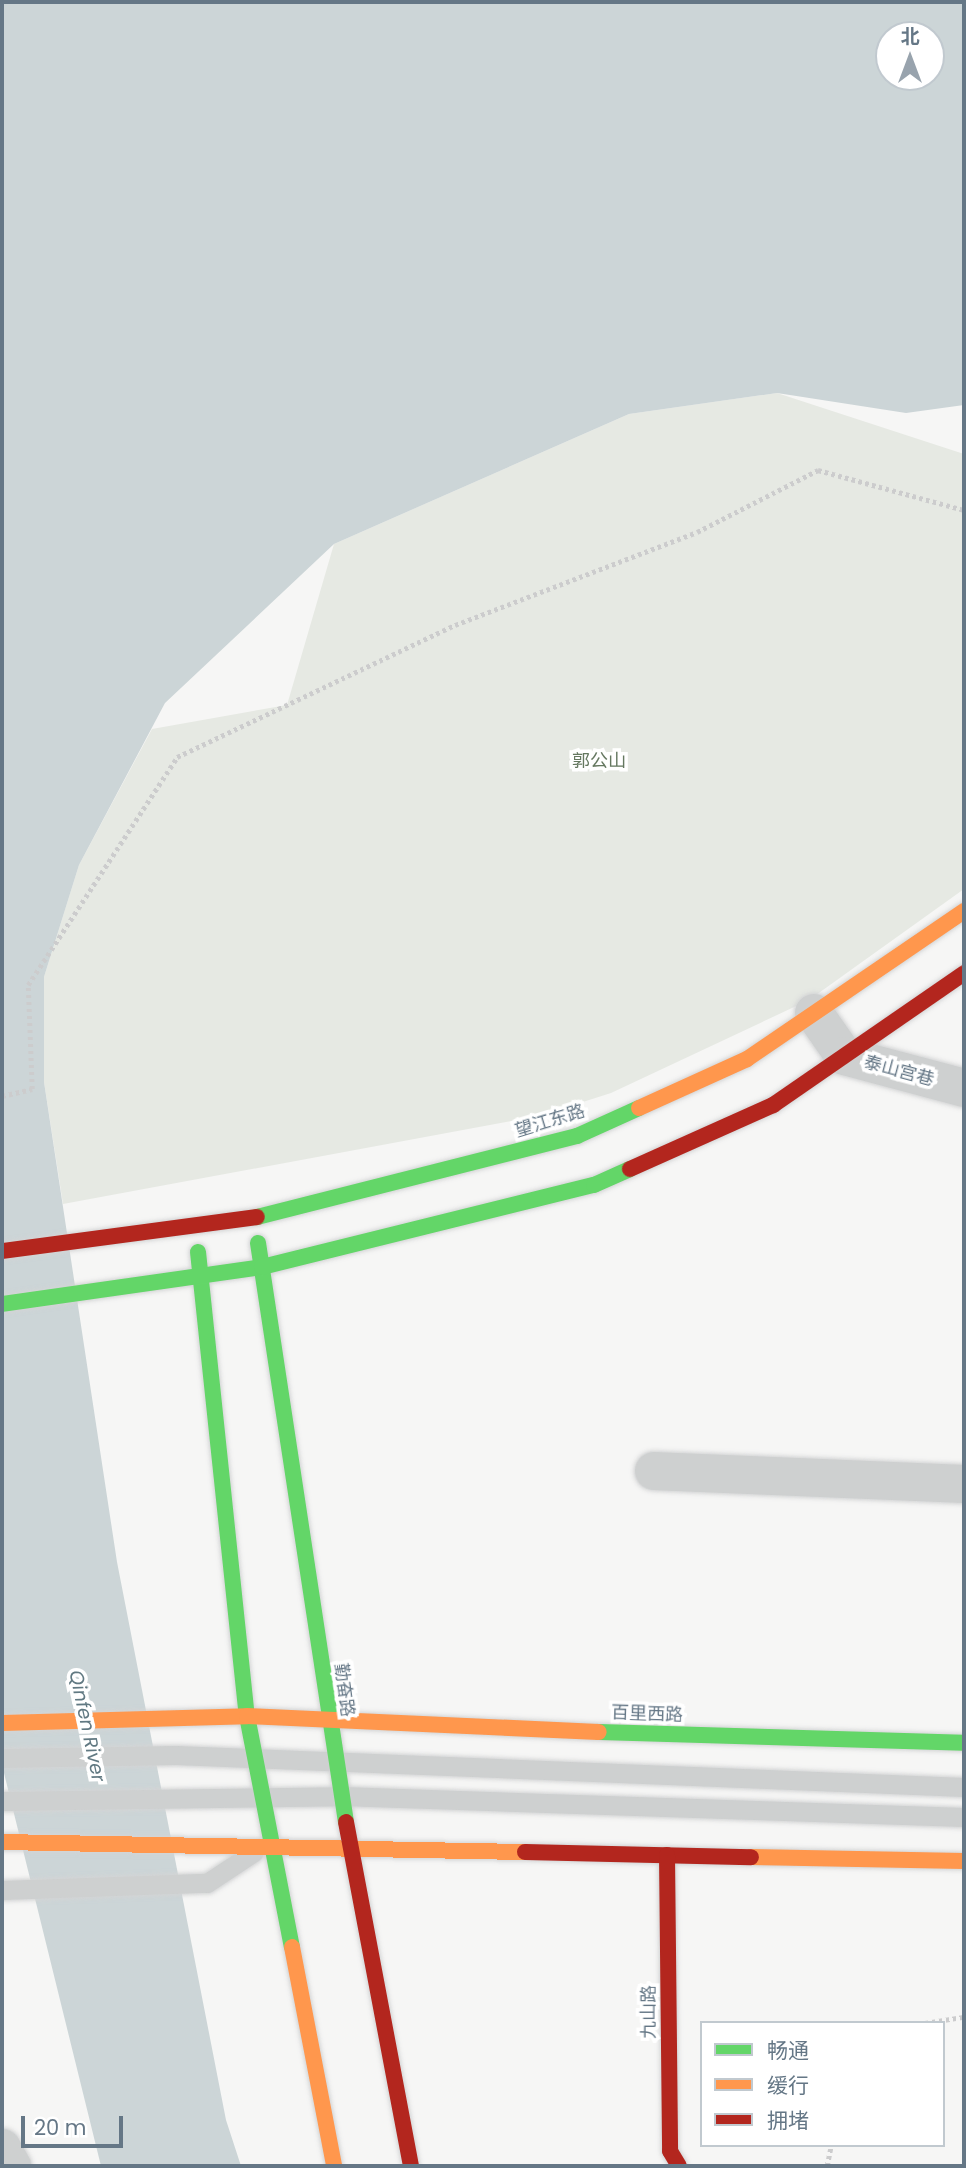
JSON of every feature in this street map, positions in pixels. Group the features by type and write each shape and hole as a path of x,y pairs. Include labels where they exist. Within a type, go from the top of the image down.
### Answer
{"main road":[{"name":"望江东路","path":"2,1251 192,1223 253,1217 577,1136 747,1059 964,911"},
{"path":"2,1304 262,1267 594,1185 773,1105 964,973"},
{"name":"勤奋路","path":"253,1217 334,1760 411,2166"},
{"path":"192,1223 203,1275 247,1716 267,1844 334,2166"},
{"name":"百里西路","path":"2,1723 247,1716 329,1724 964,1743"},
{"path":"2,1842 267,1844 353,1849 964,1861"},
{"name":"九山路","path":"667,1855 670,2151 679,2166"}],"street":[{"name":"泰山宫巷","path":"814,1013 844,1056 964,1088"},
{"path":"653,1471 964,1484"},
{"path":"2,2148 12,2166"}],"lane":[{"path":"2,1758 176,1755 964,1787"},
{"path":"2,1801 260,1795 341,1796 964,1817"},
{"path":"2,1890 206,1883 267,1844"}],"path":[{"path":"2,1096 32,1090 28,985 177,757 455,625 697,532 818,470 964,510"},
{"path":"938,2021 964,2017"},
{"path":"827,2166 831,2147"}],"green space":[{"name":"郭公山","path":"777,393 964,454 964,889 809,1000 611,1093 539,1116 63,1204 44,1082 44,977 79,865 152,729 287,705 334,544 629,414"}],"water":[{"name":"Qinfen River","path":"2,2 964,2 964,405 906,413 777,393 629,414 334,544 165,703 79,865 44,977 44,1082 117,1562 226,2120 241,2166 101,2166 2,1765"}],"traffic: fast":[{"path":"257,1217 577,1136 639,1108"},
{"path":"2,1304 262,1267 594,1185 630,1169"},
{"path":"258,1243 346,1822"},
{"path":"198,1252 247,1716 292,1947"},
{"path":"599,1732 964,1743"}],"traffic: slow":[{"path":"639,1108 747,1059 964,911"},
{"path":"2,1723 247,1716 599,1732"},
{"path":"2,1842 525,1852"},
{"path":"751,1857 964,1861"},
{"path":"292,1947 334,2166"}],"traffic: jam":[{"path":"630,1169 773,1105 964,973"},
{"path":"2,1251 257,1217"},
{"path":"346,1822 411,2166"},
{"path":"525,1852 751,1857"},
{"path":"667,1855 670,2151 679,2166"}]}
